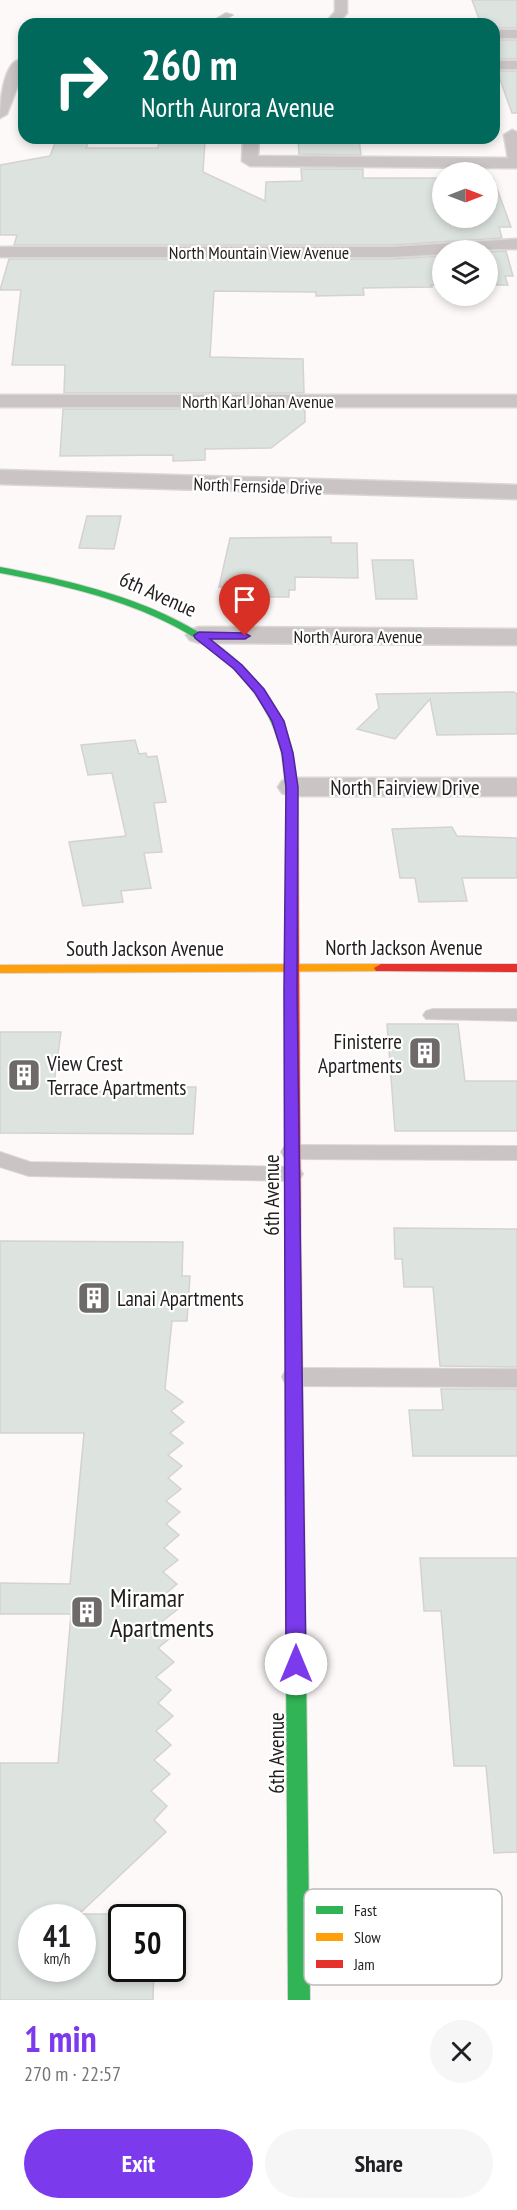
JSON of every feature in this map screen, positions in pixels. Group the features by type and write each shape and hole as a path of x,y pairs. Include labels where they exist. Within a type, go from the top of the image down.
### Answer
{"main road":[{"name":"6th Avenue","path":"0,570 68,583 109,594 147,609 199,635 238,667 260,691 278,721 287,753 292,787 292,1174 298,2000"},
{"name":"North Jackson Avenue","path":"291,968 517,968"},
{"name":"South Jackson Avenue","path":"0,969 291,968"}],"street":[{"path":"336,18 341,13 341,0"},
{"path":"500,34 517,34"},
{"path":"0,64 18,64"},
{"path":"500,65 517,65"},
{"path":"0,114 18,71"},
{"path":"251,144 250,161 517,163 512,135"},
{"name":"North Mountain View Avenue","path":"0,252 366,253 517,244"},
{"name":"North Karl Johan Avenue","path":"0,401 517,401"},
{"name":"North Fernside Drive","path":"0,477 517,492"},
{"name":"North Aurora Avenue","path":"199,635 517,637"},
{"name":"North Fairview Drive","path":"292,787 517,787"}],"lane":[{"path":"223,18 229,15"},
{"path":"433,1015 517,1015"},
{"path":"292,1152 517,1153"},
{"path":"0,1159 29,1168 292,1174"},
{"path":"294,1377 517,1378"}],"building":[{"path":"472,0 517,0 517,28 500,28 500,18 479,18"},
{"path":"500,40 517,40 517,59 500,59"},
{"path":"500,71 517,71 517,113 512,113 500,79"},
{"path":"55,144 88,144 86,148 158,148 159,144 205,144 203,172 265,201 266,182 302,181 301,169 363,169 363,178 432,178 432,228 498,228 498,192 511,227 499,227 502,238 432,240 432,242 392,245 14,245 17,235 0,235 0,165 50,156"},
{"path":"298,144 360,144 361,155 299,154"},
{"path":"498,251 506,251 513,276 505,276 508,285 498,285"},
{"path":"432,257 432,287 363,288 364,295 316,296 316,292 214,291 210,357 303,359 304,393 64,393 65,365 12,365 21,290 0,290 9,259 392,259"},
{"path":"63,409 305,409 305,422 271,448 205,449 205,460 173,461 173,455 60,456"},
{"path":"87,516 121,516 114,549 79,548"},
{"path":"331,537 331,543 357,543 358,578 295,577 295,590 289,590 289,597 249,597 249,588 219,587 230,538"},
{"path":"372,560 413,560 417,599 376,599"},
{"path":"514,692 517,694 517,734 437,735 430,699 395,739 357,729 379,708 376,694"},
{"path":"135,740 139,754 146,753 147,757 157,756 166,802 154,803 162,852 144,853 151,888 121,891 123,902 83,906 69,842 126,836 112,773 88,775 81,745"},
{"path":"452,827 457,836 517,838 517,878 462,878 467,901 419,902 415,878 400,878 392,829"},
{"name":"Finisterre Apartments","path":"387,1024 458,1024 465,1081 517,1081 517,1131 395,1131"},
{"name":"View Crest Terrace Apartments","path":"0,1032 61,1032 53,1091 149,1092 149,1087 196,1087 193,1134 0,1133"},
{"path":"394,1228 517,1229 517,1367 440,1366 433,1287 404,1287 402,1259 395,1259"},
{"name":"Miramar Apartments","path":"0,1241 183,1242 182,1276 190,1276 187,1321 172,1321 165,1389 183,1402 171,1411 184,1422 170,1433 183,1443 168,1455 182,1466 168,1478 181,1489 166,1501 180,1512 166,1524 179,1535 164,1548 178,1560 163,1572 177,1584 162,1597 178,1609 160,1623 174,1635 158,1648 174,1662 156,1677 171,1690 158,1703 173,1716 156,1731 171,1745 154,1760 170,1774 151,1791 167,1806 154,1820 166,1832 90,1904 18,1904 18,1982 96,1982 96,1914 108,1914 108,1982 154,1982 153,2000 0,2000 0,1763 58,1763 71,1614 0,1614 0,1583 70,1584 84,1433 0,1433"},
{"path":"441,1389 517,1389 517,1456 413,1456 409,1410 443,1410"},
{"path":"420,1558 517,1558 517,1852 494,1853 486,1766 454,1766 441,1611 424,1611"}],"traffic: fast":[{"path":"0,570 49,579 99,592 148,610 194,633 234,662 265,699 285,743 292,797"},
{"path":"296,1663 299,2000"}],"traffic: slow":[{"path":"0,969 381,968"},
{"path":"293,1254 296,1663"}],"traffic: jam":[{"path":"292,797 293,1254"},
{"path":"381,968 517,968"}],"place":[{"name":"Finisterre Apartments","path":"425,1053"},
{"name":"View Crest Terrace Apartments","path":"24,1075"},
{"name":"Lanai Apartments","path":"94,1298"},
{"name":"Miramar Apartments","path":"87,1612"}],"route":[{"path":"245,636 199,635 238,667 260,691 278,721 287,753 292,787 291,990 296,1664"}]}
